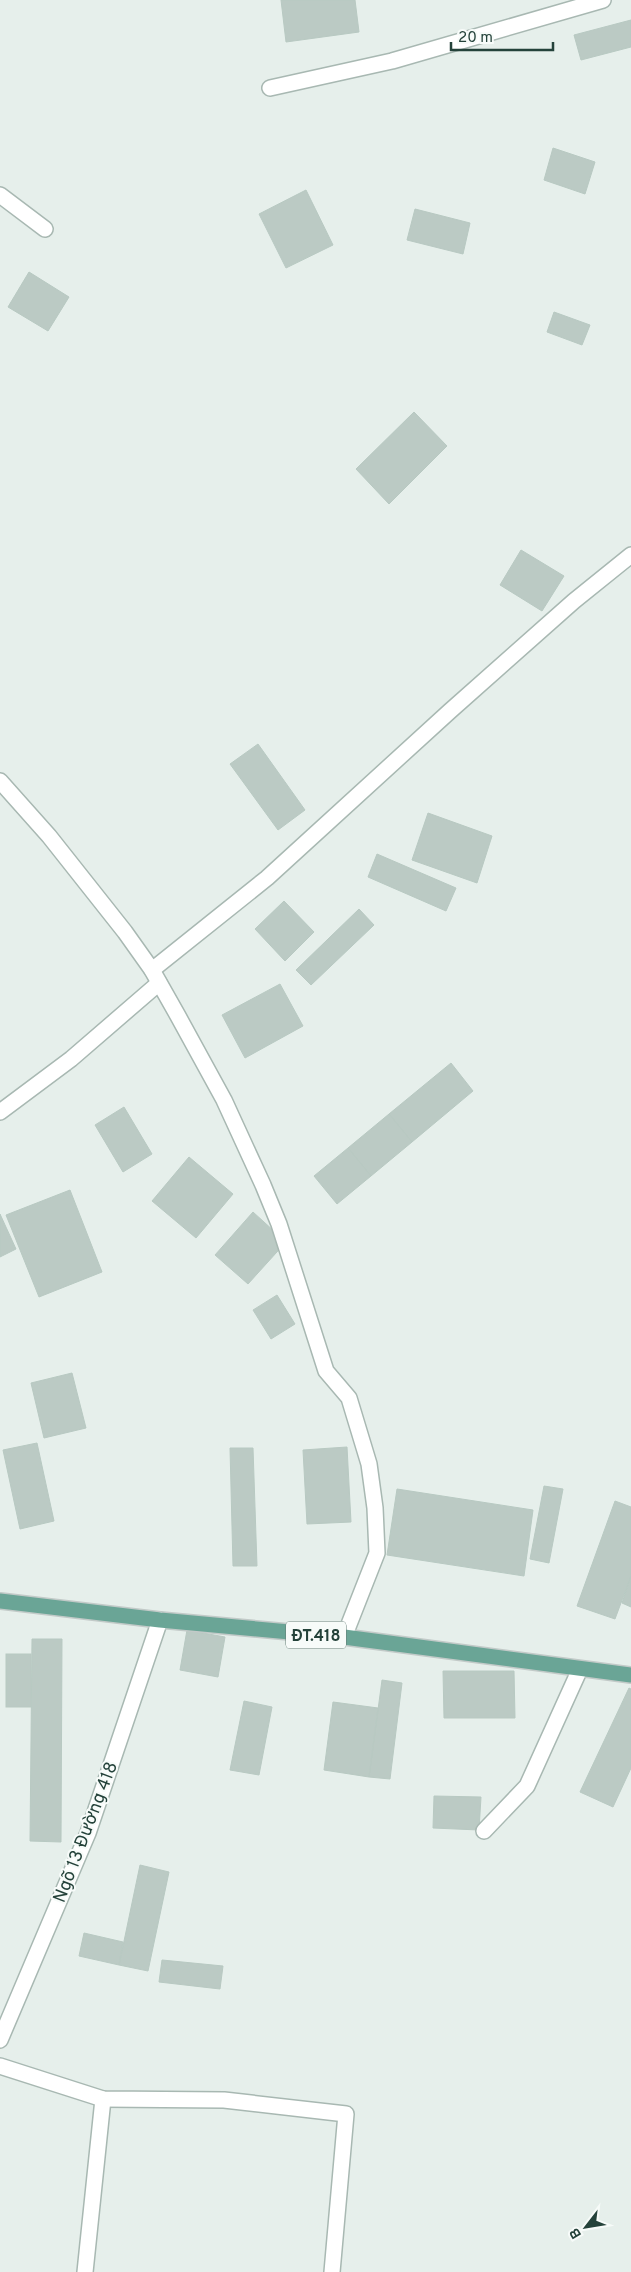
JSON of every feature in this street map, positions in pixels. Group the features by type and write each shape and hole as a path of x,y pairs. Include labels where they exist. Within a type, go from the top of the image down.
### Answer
{"main road":[{"name":"ĐT.418","path":"0,1602 160,1620 344,1637 631,1675"}],"street":[{"path":"270,88 392,61 603,0"},
{"path":"0,196 45,229"},
{"path":"0,1112 71,1059 156,977 450,711 574,601 631,555"},
{"path":"0,781 54,843 125,932 156,977 224,1100 240,1134 279,1224 326,1371 349,1398 370,1464 377,1552 344,1637"},
{"name":"Ngõ 13 Đường 418","path":"0,2040 88,1833 160,1620"},
{"path":"484,1831 527,1786 580,1669"},
{"path":"0,2066 103,2099 224,2100 346,2114 332,2272"},
{"path":"85,2272 103,2099"}],"building":[{"path":"281,0 355,0 359,32 286,42"},
{"path":"631,20 631,47 581,60 574,35"},
{"path":"553,148 595,162 585,194 544,180"},
{"path":"306,190 333,245 286,268 259,214"},
{"path":"415,209 470,223 463,254 407,240"},
{"path":"29,272 69,297 48,331 8,307"},
{"path":"554,312 590,325 582,345 547,332"},
{"path":"414,412 447,446 389,504 356,469"},
{"path":"521,550 564,576 542,611 500,585"},
{"path":"258,744 305,810 278,830 230,764"},
{"path":"428,813 492,836 477,883 412,860"},
{"path":"377,854 456,888 446,911 368,877"},
{"path":"284,901 314,932 285,961 255,929"},
{"path":"359,909 374,925 311,985 296,970"},
{"path":"280,984 303,1026 245,1058 222,1015"},
{"path":"451,1063 473,1091 412,1142 389,1114"},
{"path":"124,1107 152,1154 123,1172 95,1125"},
{"path":"389,1114 412,1142 371,1176 348,1148"},
{"path":"348,1148 371,1176 337,1204 314,1176"},
{"path":"189,1157 233,1194 196,1238 152,1201"},
{"path":"70,1190 102,1272 39,1297 6,1215"},
{"path":"253,1212 286,1242 248,1284 215,1255"},
{"path":"0,1214 16,1249 0,1257"},
{"path":"277,1295 295,1324 271,1339 253,1310"},
{"path":"72,1373 86,1428 44,1438 31,1383"},
{"path":"37,1443 54,1521 20,1529 3,1450"},
{"path":"347,1447 351,1522 307,1524 303,1450"},
{"path":"230,1448 253,1448 257,1566 233,1566"},
{"path":"544,1486 563,1489 549,1563 530,1559"},
{"path":"397,1489 533,1510 524,1576 387,1555"},
{"path":"615,1501 631,1507 631,1576 615,1619 577,1606"},
{"path":"631,1576 631,1607 622,1603"},
{"path":"187,1630 225,1637 218,1677 180,1670"},
{"path":"32,1639 62,1639 61,1842 30,1841"},
{"path":"6,1654 31,1654 31,1707 6,1707"},
{"path":"443,1671 514,1671 515,1718 444,1718"},
{"path":"382,1680 402,1683 390,1779 369,1777"},
{"path":"629,1688 631,1689 631,1768 613,1807 580,1792"},
{"path":"244,1701 272,1707 259,1775 230,1770"},
{"path":"333,1702 378,1708 369,1777 324,1770"},
{"path":"434,1796 481,1797 479,1830 433,1828"},
{"path":"140,1865 169,1872 148,1971 119,1965"},
{"path":"84,1933 123,1942 119,1965 79,1956"},
{"path":"162,1960 223,1966 220,1989 159,1982"}]}
